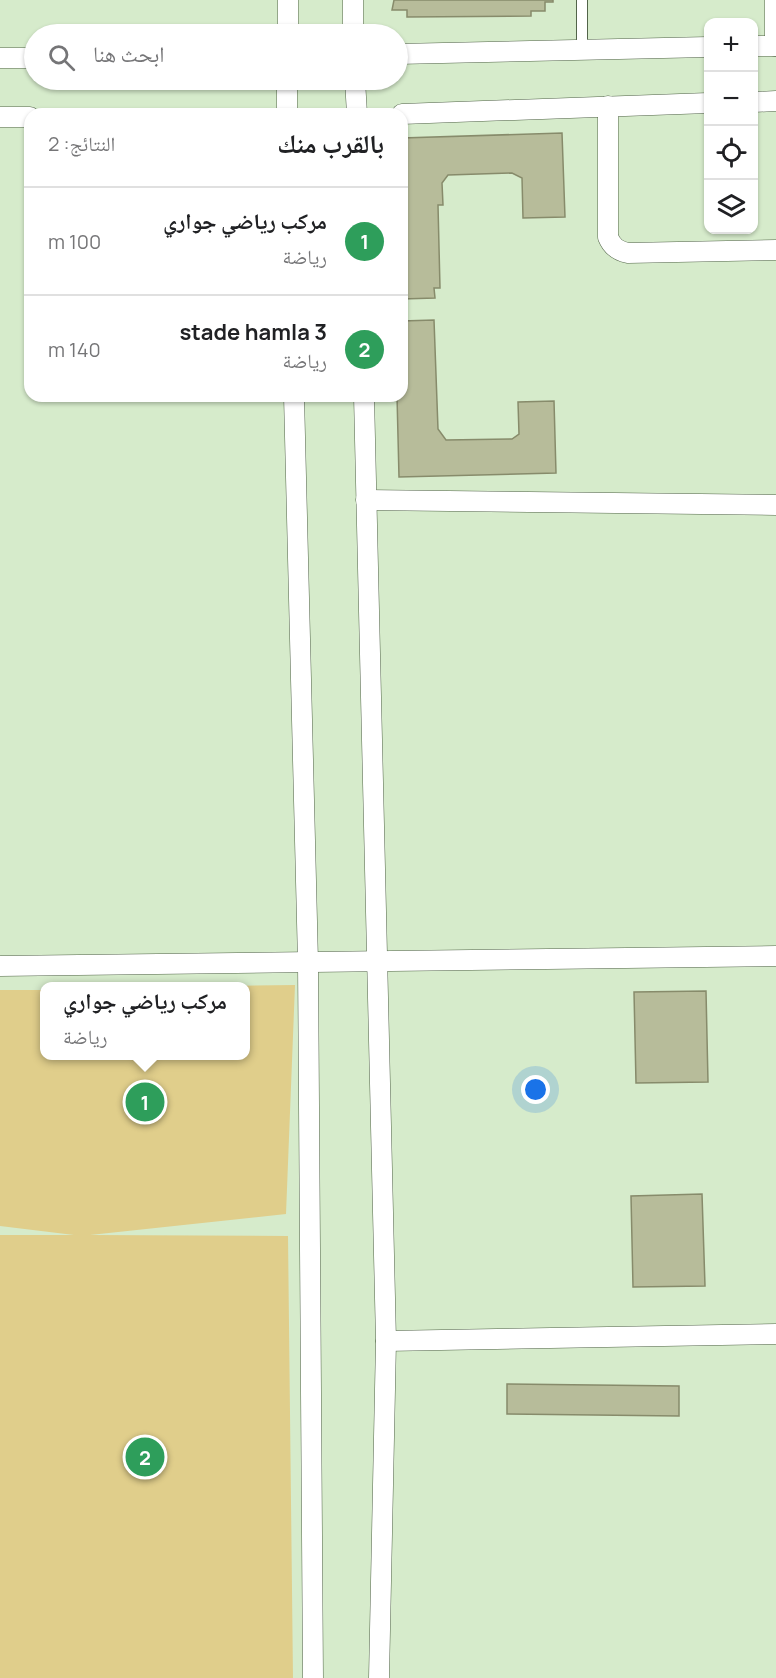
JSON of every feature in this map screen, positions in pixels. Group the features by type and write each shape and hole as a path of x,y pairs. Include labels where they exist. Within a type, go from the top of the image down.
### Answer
{"street":[{"path":"288,0 288,24"},
{"path":"353,0 353,24"},
{"path":"758,46 776,46 775,0"},
{"path":"408,54 704,47"},
{"path":"0,58 24,58"},
{"path":"287,90 287,108"},
{"path":"356,90 357,108"},
{"path":"758,102 776,101"},
{"path":"408,114 704,103"},
{"path":"608,106 608,237 612,246 628,253 776,250"},
{"path":"0,117 24,117"},
{"path":"294,402 308,962 313,1678"},
{"path":"364,402 386,1341 379,1678"},
{"path":"366,500 776,505"},
{"path":"0,966 776,956"},
{"path":"386,1341 776,1334"}],"lane":[{"path":"582,0 582,50"}],"shaded area":[{"path":"295,985 286,1214 90,1235 288,1236 293,1678 0,1678 0,1235 74,1235 0,1226 0,990 40,990 40,1060 250,1060 250,986"}],"building":[{"path":"394,0 553,0 553,2 545,2 545,11 531,11 531,16 407,17 407,10 392,10"},
{"path":"562,133 565,217 523,218 522,178 512,173 448,175 442,183 443,205 438,205 440,288 434,288 435,298 408,299 408,138"},
{"path":"434,320 438,429 446,440 512,439 519,434 518,402 554,401 556,473 399,477 397,402 408,402 408,321"},
{"path":"706,991 708,1082 636,1083 634,992"},
{"path":"702,1194 705,1286 633,1287 631,1196"},
{"path":"507,1384 679,1386 679,1416 507,1414"}],"place":[{"name":"مركب رياضي جواري","path":"145,1102"},
{"name":"stade hamla 3","path":"145,1457"}]}
